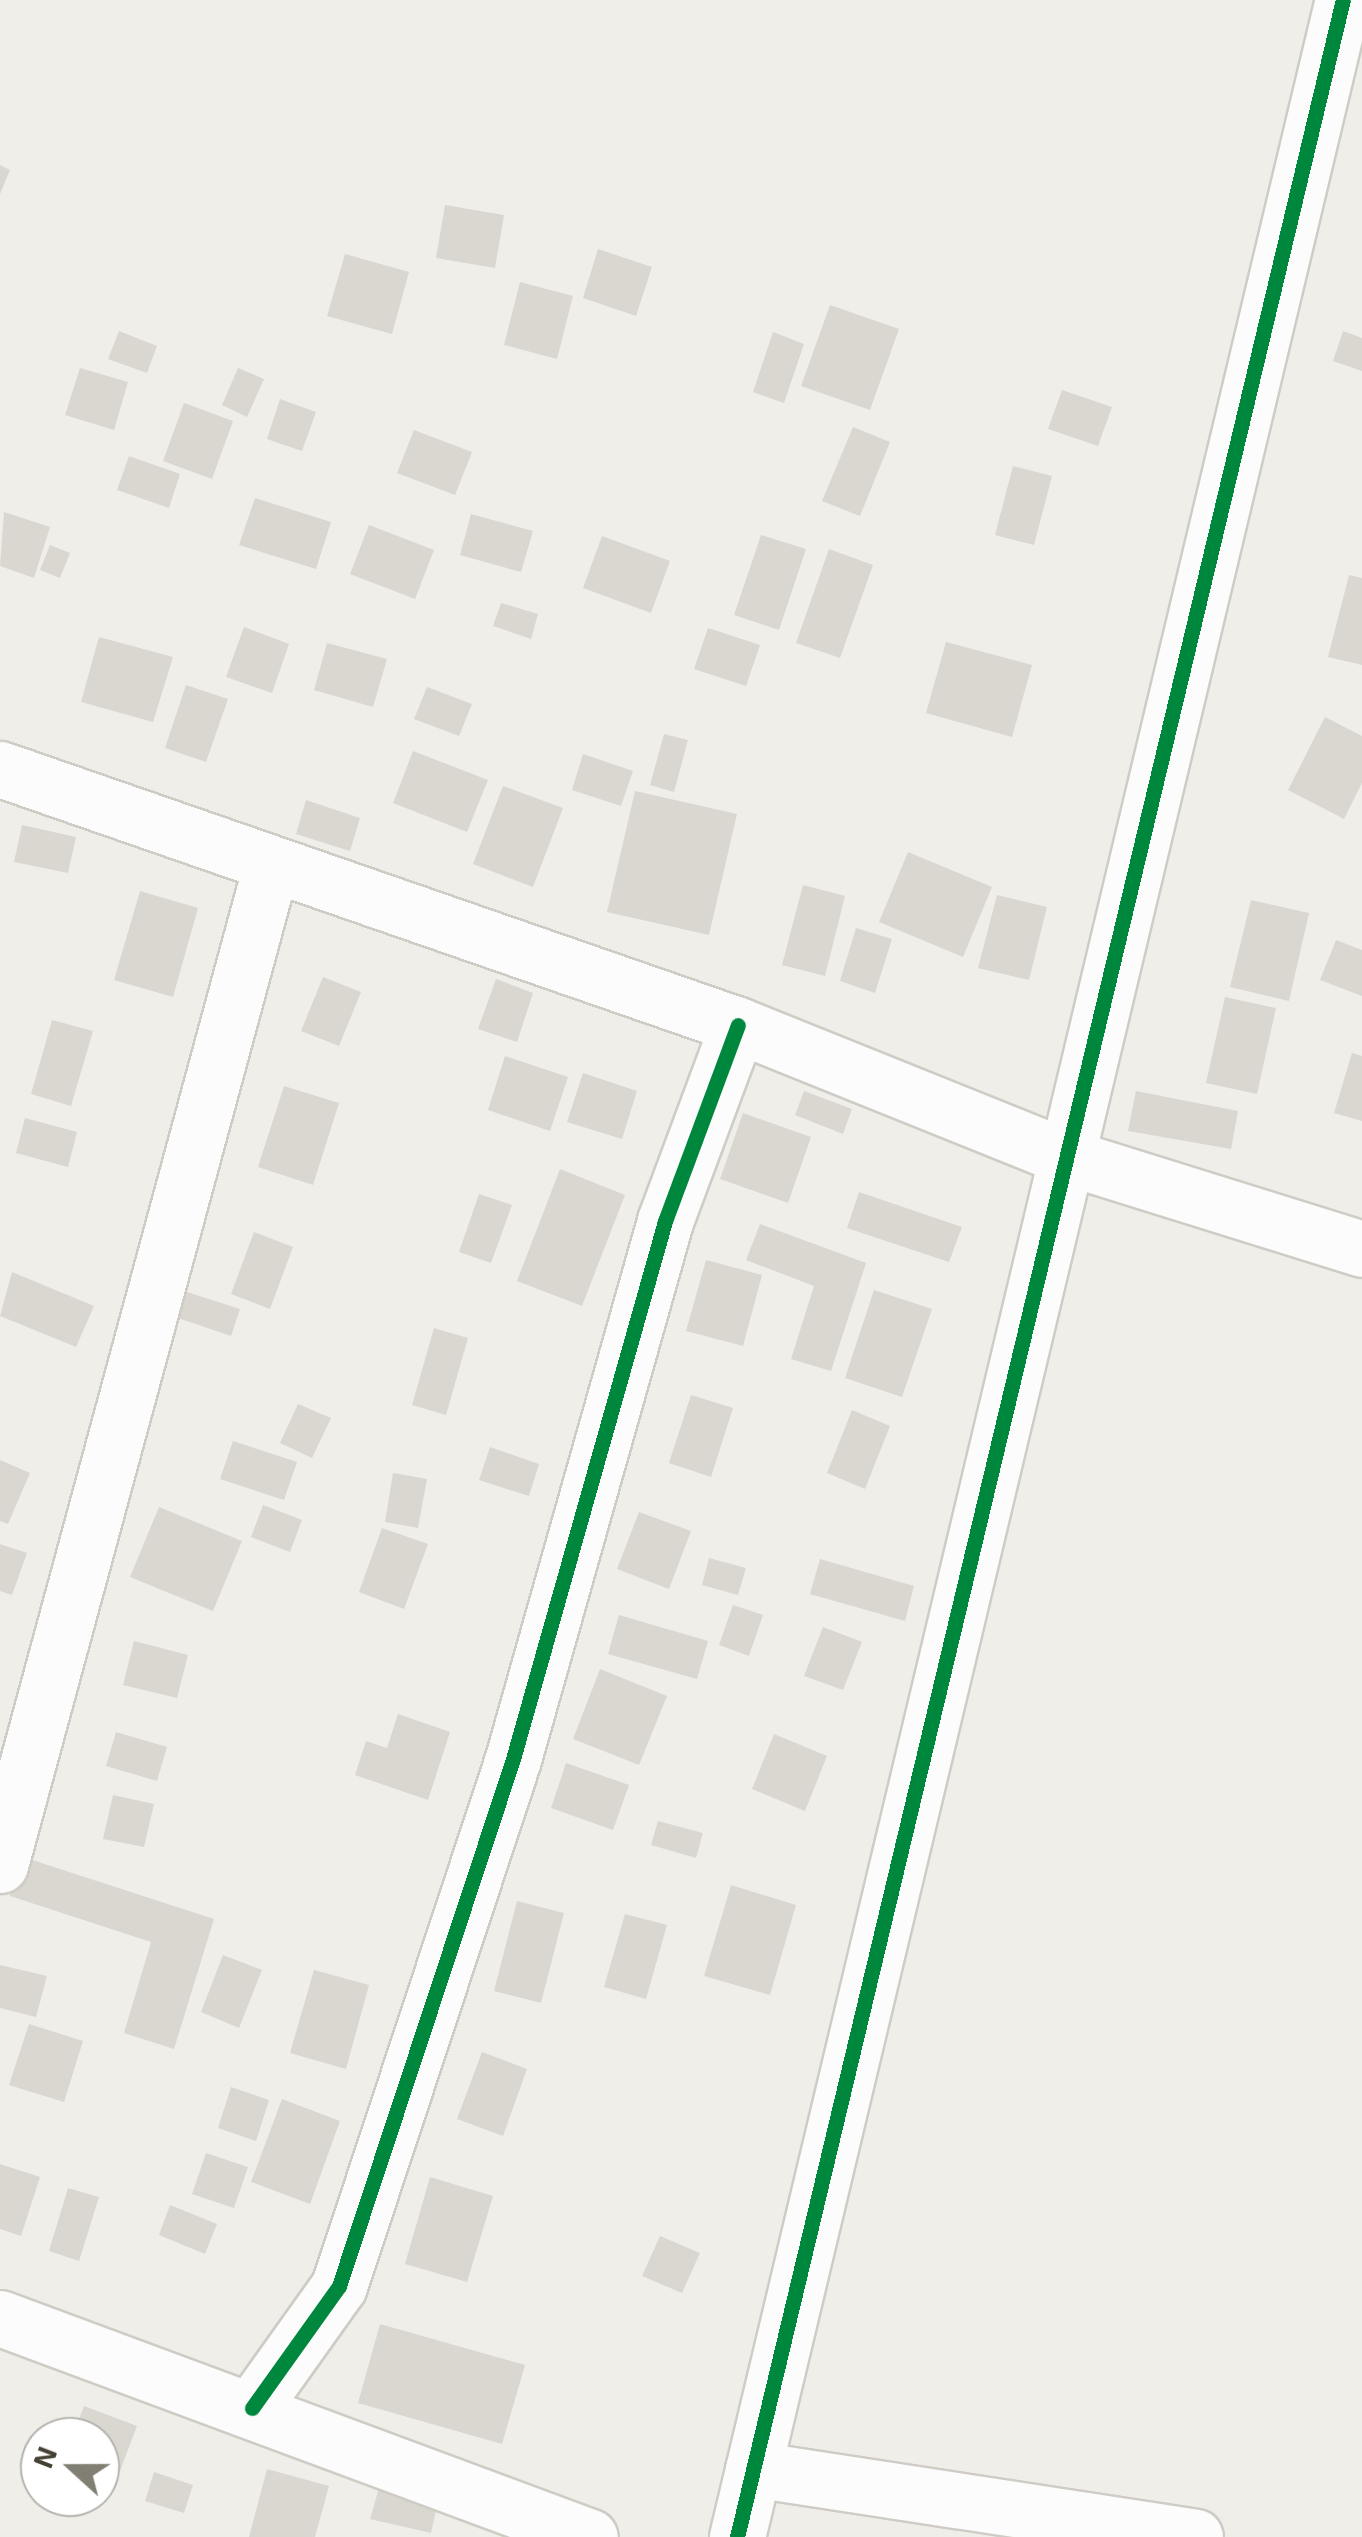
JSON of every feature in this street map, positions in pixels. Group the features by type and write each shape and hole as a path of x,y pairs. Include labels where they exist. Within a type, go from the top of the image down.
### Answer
{"street":[{"path":"737,2537 1343,0"},
{"path":"0,769 270,869 738,1025 1064,1156 1362,1249"},
{"path":"0,1864 270,869"},
{"path":"252,2408 339,2286 513,1759 665,1221 738,1025"},
{"path":"0,2318 252,2408 521,2525 590,2537"},
{"path":"753,2469 1194,2537"}],"building":[{"path":"0,165 10,170 0,194"},
{"path":"445,205 504,215 495,268 436,258"},
{"path":"598,249 652,267 636,316 583,298"},
{"path":"345,254 409,272 392,334 327,316"},
{"path":"520,282 573,296 557,359 504,345"},
{"path":"830,305 899,329 870,410 801,386"},
{"path":"119,331 157,346 147,373 108,359"},
{"path":"1343,331 1362,338 1362,371 1333,361"},
{"path":"773,332 804,344 784,403 753,392"},
{"path":"80,368 128,382 114,430 65,415"},
{"path":"238,368 264,379 247,417 222,405"},
{"path":"1062,390 1112,407 1098,446 1048,429"},
{"path":"280,399 316,412 302,451 267,439"},
{"path":"184,403 233,421 212,479 163,461"},
{"path":"853,427 890,442 860,516 822,501"},
{"path":"414,430 472,452 455,495 397,473"},
{"path":"129,456 180,474 169,508 117,490"},
{"path":"1013,466 1052,476 1034,545 995,535"},
{"path":"255,498 331,522 316,569 239,545"},
{"path":"4,512 50,527 34,578 0,566"},
{"path":"471,514 533,531 521,572 460,555"},
{"path":"369,525 434,550 415,599 350,574"},
{"path":"761,535 806,549 779,630 734,615"},
{"path":"602,536 670,561 651,613 583,588"},
{"path":"50,545 70,553 60,578 40,570"},
{"path":"829,549 873,565 840,658 796,643"},
{"path":"1349,575 1362,578 1362,665 1328,657"},
{"path":"501,603 538,614 531,639 493,626"},
{"path":"244,627 289,644 272,693 226,677"},
{"path":"708,628 760,645 746,686 694,669"},
{"path":"99,637 173,657 153,722 81,702"},
{"path":"946,642 1032,665 1012,737 926,713"},
{"path":"327,643 387,659 373,707 314,690"},
{"path":"186,685 228,699 206,762 165,748"},
{"path":"427,687 472,704 459,736 414,719"},
{"path":"1325,717 1362,736 1362,783 1344,819 1288,790"},
{"path":"664,734 688,740 674,792 650,785"},
{"path":"413,751 488,780 467,832 393,803"},
{"path":"583,754 633,771 621,806 572,790"},
{"path":"503,786 563,808 533,887 473,864"},
{"path":"635,791 737,814 709,935 607,912"},
{"path":"306,800 360,818 350,851 296,834"},
{"path":"22,825 76,837 68,873 14,862"},
{"path":"908,852 992,887 963,957 879,922"},
{"path":"803,885 845,896 825,976 782,965"},
{"path":"140,891 198,908 173,997 114,980"},
{"path":"997,895 1047,907 1029,980 978,968"},
{"path":"1251,900 1309,913 1289,1001 1230,987"},
{"path":"856,928 892,939 875,993 840,981"},
{"path":"1336,940 1362,950 1362,996 1320,980"},
{"path":"323,977 361,992 339,1046 301,1031"},
{"path":"496,979 533,993 517,1042 478,1029"},
{"path":"1225,997 1276,1008 1257,1094 1206,1083"},
{"path":"52,1020 93,1031 71,1106 31,1094"},
{"path":"1352,1053 1362,1056 1362,1121 1334,1113"},
{"path":"505,1056 568,1077 550,1131 488,1110"},
{"path":"583,1073 637,1091 622,1139 567,1122"},
{"path":"284,1086 339,1103 313,1185 258,1167"},
{"path":"804,1091 852,1109 843,1134 795,1115"},
{"path":"1136,1091 1238,1111 1231,1149 1128,1131"},
{"path":"743,1113 811,1137 788,1203 720,1179"},
{"path":"25,1118 77,1132 68,1167 16,1153"},
{"path":"560,1169 625,1195 582,1306 517,1281"},
{"path":"859,1192 962,1227 949,1262 847,1228"},
{"path":"479,1194 512,1205 491,1263 459,1252"},
{"path":"760,1224 866,1263 831,1371 791,1359 814,1286 746,1260"},
{"path":"254,1232 293,1247 270,1309 231,1294"},
{"path":"706,1260 762,1275 743,1346 686,1331"},
{"path":"12,1272 94,1306 76,1347 0,1316"},
{"path":"874,1290 932,1309 902,1397 845,1378"},
{"path":"187,1292 240,1309 231,1336 178,1318"},
{"path":"434,1328 468,1338 446,1415 412,1405"},
{"path":"691,1395 733,1408 711,1477 669,1463"},
{"path":"298,1404 331,1418 312,1458 280,1443"},
{"path":"852,1410 890,1426 865,1489 827,1473"},
{"path":"233,1441 297,1462 284,1500 220,1479"},
{"path":"490,1447 539,1464 529,1496 479,1480"},
{"path":"0,1460 30,1473 8,1524 0,1521"},
{"path":"393,1473 427,1479 418,1528 385,1522"},
{"path":"263,1505 302,1520 290,1552 251,1537"},
{"path":"159,1507 242,1541 213,1611 130,1577"},
{"path":"639,1512 691,1531 669,1589 617,1569"},
{"path":"382,1528 428,1544 404,1609 359,1592"},
{"path":"0,1544 27,1553 12,1595 0,1591"},
{"path":"709,1558 746,1568 738,1595 702,1585"},
{"path":"820,1559 914,1586 905,1621 810,1594"},
{"path":"733,1605 763,1615 749,1656 719,1645"},
{"path":"619,1615 708,1641 697,1679 608,1654"},
{"path":"823,1627 862,1642 843,1690 804,1676"},
{"path":"134,1641 188,1655 177,1698 123,1685"},
{"path":"600,1669 667,1696 639,1765 573,1739"},
{"path":"398,1714 450,1732 428,1800 355,1775 366,1741 387,1748"},
{"path":"116,1732 167,1747 157,1781 106,1766"},
{"path":"774,1734 827,1756 805,1811 752,1789"},
{"path":"566,1763 629,1785 613,1830 551,1808"},
{"path":"113,1795 154,1804 144,1847 103,1839"},
{"path":"658,1821 703,1833 696,1858 651,1845"},
{"path":"23,1857 214,1919 174,2049 124,2033 151,1942 10,1896"},
{"path":"731,1885 796,1905 770,1995 704,1976"},
{"path":"517,1901 564,1913 541,2003 494,1991"},
{"path":"625,1914 667,1925 646,1999 604,1987"},
{"path":"223,1955 262,1970 239,2028 201,2012"},
{"path":"0,1965 47,1976 36,2017 0,2008"},
{"path":"314,1970 369,1985 346,2069 290,2053"},
{"path":"29,2024 83,2041 64,2102 9,2085"},
{"path":"482,2052 527,2069 503,2136 457,2119"},
{"path":"231,2087 269,2100 256,2141 218,2128"},
{"path":"282,2099 340,2121 310,2204 251,2182"},
{"path":"206,2153 248,2167 234,2208 192,2194"},
{"path":"0,2164 40,2177 21,2236 0,2229"},
{"path":"430,2177 493,2196 467,2282 405,2264"},
{"path":"68,2188 99,2197 79,2261 49,2251"},
{"path":"170,2205 217,2224 205,2254 159,2235"},
{"path":"660,2236 700,2253 682,2293 642,2276"},
{"path":"380,2324 525,2365 502,2444 358,2403"},
{"path":"84,2406 113,2417 80,2417"},
{"path":"120,2420 137,2426 120,2471"},
{"path":"267,2469 329,2486 315,2537 249,2537"},
{"path":"154,2472 193,2485 184,2513 145,2501"},
{"path":"379,2488 438,2502 431,2533 370,2519"}],"cycle path":[{"path":"737,2537 1343,0"},
{"path":"252,2408 339,2286 513,1759 665,1221 738,1025"}]}
